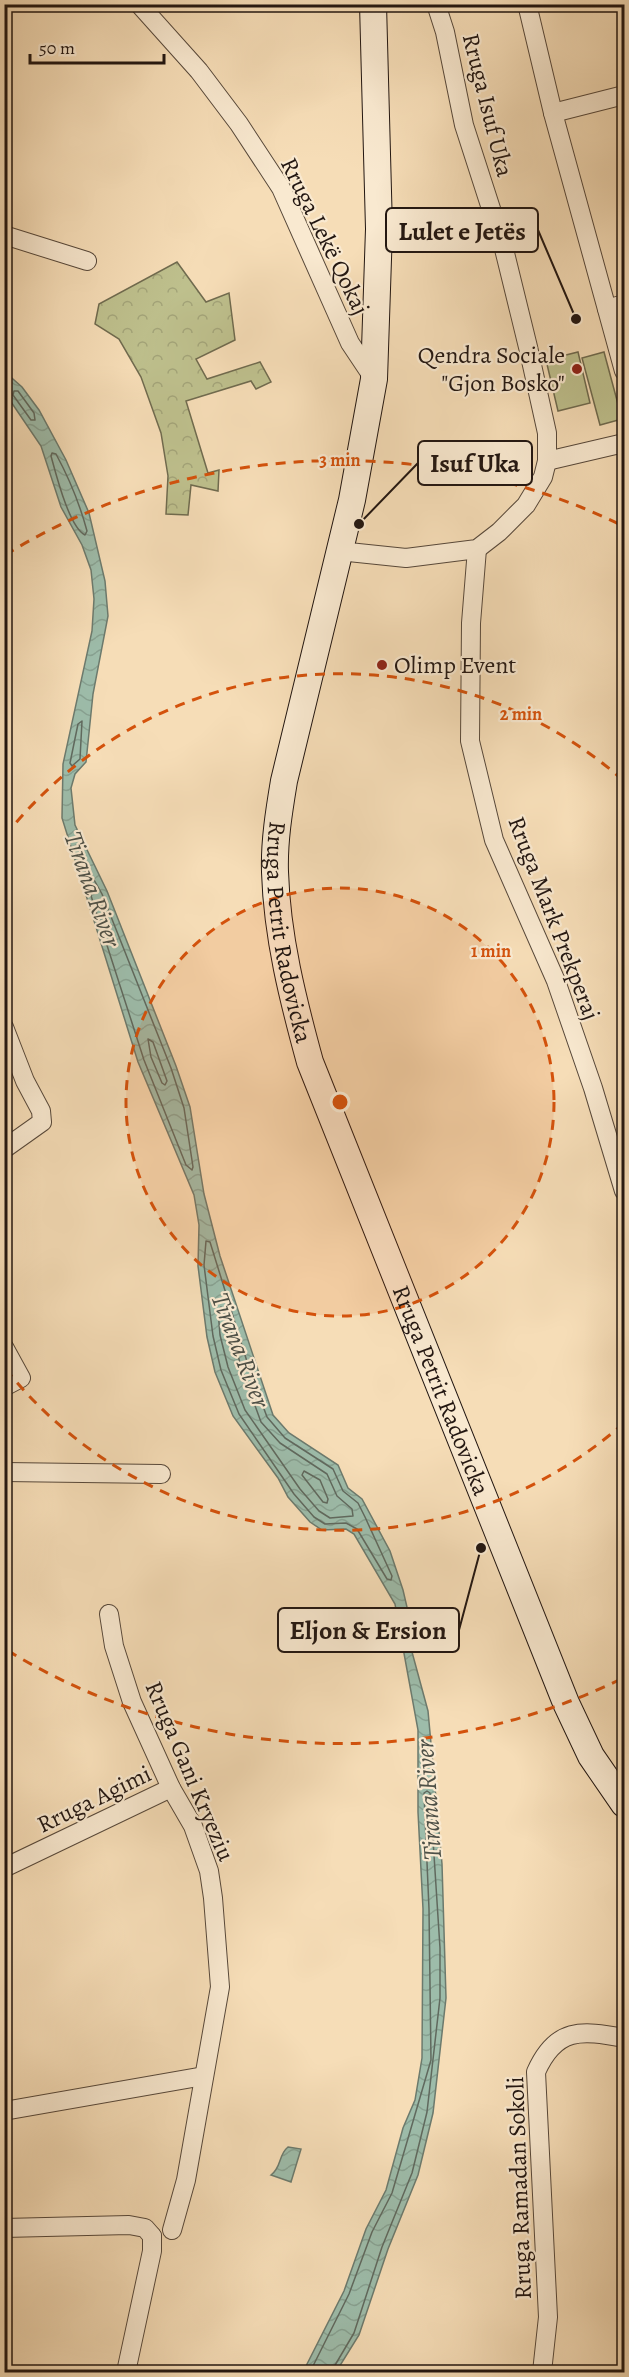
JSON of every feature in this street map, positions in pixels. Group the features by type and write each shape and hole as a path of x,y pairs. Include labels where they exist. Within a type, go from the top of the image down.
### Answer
{"main road":[{"name":"Rruga Petrit Radovicka","path":"374,4 379,229 374,379 352,500 285,781 277,827 276,883 282,937 294,1003 310,1062 566,1703 591,1756 624,1804"}],"street":[{"name":"Rruga Lekë Qokaj","path":"138,4 199,71 239,124 281,188 350,343 374,379"},
{"name":"Rruga Isuf Uka","path":"436,4 445,32 464,125 504,249 547,433 547,461 543,477 526,505 499,532 477,549"},
{"path":"527,4 553,113 624,371"},
{"path":"553,113 624,95"},
{"path":"4,235 87,261"},
{"path":"607,309 624,304"},
{"path":"547,461 624,442"},
{"path":"339,550 406,558 477,549"},
{"name":"Rruga Mark Prekperaj","path":"477,549 471,624 470,741 494,840 556,981 593,1088 624,1191"},
{"path":"4,1027 41,1111 42,1122 4,1149"},
{"path":"4,1347 21,1378 4,1387"},
{"path":"4,1472 161,1474"},
{"name":"Rruga Gani Kryeziu","path":"109,1614 114,1646 132,1702 202,1849 213,1898 220,1987 186,2180 180,2229 152,2236"},
{"name":"Rruga Agimi","path":"4,1868 171,1788"},
{"name":"Rruga Ramadan Sokoli","path":"542,2373 548,2317 536,2072 546,2050 565,2037 579,2033 624,2038"},
{"path":"4,2111 204,2076"},
{"path":"4,2228 129,2225 145,2228 152,2236 152,2252 126,2373"}],"green space":[{"path":"177,262 206,302 229,293 235,340 196,359 207,379 260,362 271,382 256,389 251,381 186,401 208,473 219,470 218,491 191,485 188,515 166,514 168,476 161,433 141,377 119,339 95,324 99,304"},
{"path":"578,352 590,403 558,411 546,360"},
{"path":"604,352 622,419 600,425 582,358"}],"water":[{"name":"Tirana River","path":"5,372 22,387 39,410 66,460 89,513 105,581 108,616 93,694 86,762 75,774 71,788 75,825 107,891 190,1107 204,1194 220,1256 273,1415 289,1433 338,1465 348,1488 362,1499 390,1551 403,1590 410,1620 409,1641 428,1711 442,1864 446,1998 433,2113 418,2175 388,2249 359,2335 336,2372 303,2372 344,2291 366,2229 386,2190 403,2128 415,2100 422,2058 423,1909 418,1812 418,1730 395,1604 354,1534 346,1529 322,1530 310,1522 288,1497 278,1478 233,1416 215,1372 207,1337 198,1266 199,1225 194,1195 138,1062 62,818 63,764 92,631 94,599 91,570 82,545 61,507 41,446 5,393"},
{"path":"288,2147 301,2149 291,2182 271,2175"}],"place":[{"name":"Lulet e Jetës","path":"576,319"},
{"name":"Qendra Sociale \"Gjon Bosko\"","path":"577,369"},
{"name":"Isuf Uka","path":"359,524"},
{"name":"Olimp Event","path":"382,665"},
{"name":"Eljon & Ersion","path":"481,1548"}]}
